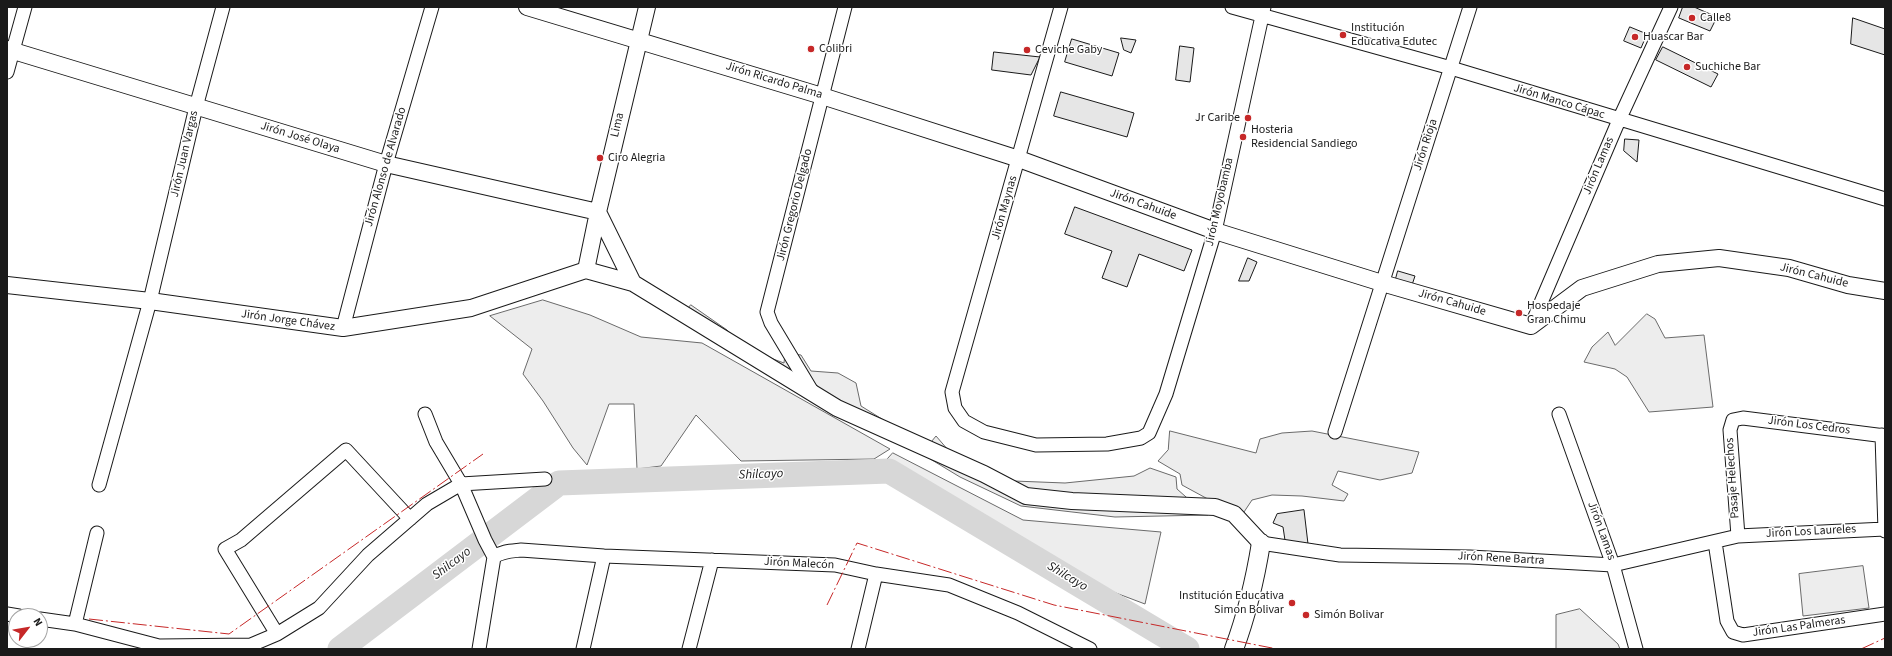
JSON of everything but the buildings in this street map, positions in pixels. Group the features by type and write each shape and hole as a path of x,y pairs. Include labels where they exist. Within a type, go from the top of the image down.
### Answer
{"main road":[{"path":"1234,649 1246,615 1262,543"}],"street":[{"path":"7,72 10,50 25,7"},
{"name":"Jirón Juan Vargas","path":"99,485 150,301 196,107 223,7"},
{"name":"Jirón Alonso de Alvarado","path":"342,328 386,164 432,7"},
{"name":"Jirón Ricardo Palma","path":"527,7 822,96 1019,159"},
{"name":"Lima","path":"586,270 598,212 647,7"},
{"name":"Jirón Gregorio Delgado","path":"813,393 771,323 767,312 845,7"},
{"name":"Jirón Maynas","path":"955,408 952,392 1061,7"},
{"name":"Jirón Manco Cápac","path":"1232,7 1263,11 1885,200"},
{"name":"Jirón Rioja","path":"1335,432 1470,7"},
{"name":"Jirón Lamas","path":"1531,326 1619,120 1671,7"},
{"name":"Jirón Moyobamba","path":"955,408 964,421 984,432 1036,445 1107,444 1141,438 1149,433 1166,394 1215,231 1263,11"},
{"name":"Jirón José Olaya","path":"10,50 386,164 598,212"},
{"name":"Jirón Cahuide","path":"1019,159 1215,231 1382,283 1531,326 1582,288 1658,264 1718,258 1789,268 1848,285 1885,291"},
{"path":"598,212 633,283"},
{"path":"586,270 633,283 837,408 984,474 1026,496 1072,502 1215,507 1234,514 1262,543"},
{"name":"Jirón Jorge Chávez","path":"7,285 150,301 342,328 471,308 586,270"},
{"path":"425,414 436,442 463,489 494,557 479,649"},
{"name":"Jirón Lamas","path":"1559,414 1613,564 1636,649"},
{"name":"Jirón Los Cedros","path":"1733,420 1743,418 1883,435"},
{"name":"Pasaje Helechos","path":"1733,420 1730,430 1738,536"},
{"path":"1883,435 1885,530"},
{"path":"278,634 225,549 241,540 346,450 410,519"},
{"path":"48,620 75,624 159,646 251,645 278,634 319,608 368,554 427,504 463,489 545,479"},
{"name":"Jirón Los Laureles","path":"1738,536 1885,530"},
{"path":"75,624 98,533"},
{"name":"Jirón Rene Bartra","path":"1262,543 1340,555 1470,557 1613,564 1738,536"},
{"name":"Jirón Las Palmeras","path":"1715,542 1727,621 1733,632 1743,635 1885,614"},
{"name":"Jirón Malecón","path":"494,557 510,551 521,550 604,556 835,565 876,574 948,585 1018,613 1090,649"},
{"path":"582,649 604,556"},
{"path":"689,649 712,560"},
{"path":"858,649 876,574"}],"shaded area":[{"path":"543,300 590,315 641,337 702,343 890,449 874,459 741,461 696,415 661,466 637,469 634,404 609,404 587,465 573,448 543,401 523,374 532,349 490,316"},
{"path":"691,305 727,330 735,338 762,355 784,363 785,353 801,355 811,371 838,373 856,383 861,406 927,447 936,436 949,451 1014,481 1065,483 1134,476 1150,468 1176,477 1177,489 1194,504 1212,509 1208,515 1115,517 1021,506 960,477 686,311"},
{"path":"1647,314 1655,319 1665,338 1704,335 1713,407 1649,412 1627,377 1615,369 1584,362 1592,347 1608,332 1615,345"},
{"path":"1170,431 1256,453 1260,439 1282,433 1312,431 1419,452 1412,473 1380,480 1338,471 1332,485 1348,494 1344,501 1302,496 1272,495 1252,500 1242,515 1231,521 1216,516 1217,504 1182,485 1180,474 1158,461 1168,450"},
{"path":"893,453 1023,520 1161,532 1145,604 1100,587 957,501 884,463"},
{"path":"1863,566 1869,608 1803,616 1799,574"},
{"path":"1580,609 1618,644 1620,649 1556,649 1556,615"}],"waterway":[{"name":"Shilcayo","path":"340,649 559,483 889,471 1187,649"}],"power":[{"path":"89,619 229,634 483,454"},
{"path":"827,605 857,543 1054,605 1277,649"},
{"path":"1861,649 1885,638"}],"place":[{"name":"Calle8","path":"1692,18"},
{"name":"Institución Educativa Edutec","path":"1343,35"},
{"name":"Huascar Bar","path":"1635,37"},
{"name":"Colibri","path":"811,49"},
{"name":"Ceviche Gaby","path":"1027,50"},
{"name":"Suchiche Bar","path":"1687,67"},
{"name":"Jr Caribe","path":"1248,118"},
{"name":"Hosteria Residencial Sandiego","path":"1243,137"},
{"name":"Ciro Alegria","path":"600,158"},
{"name":"Hospedaje Gran Chimu","path":"1519,313"},
{"name":"Institución Educativa Simon Bolivar","path":"1292,603"},
{"name":"Simón Bolivar","path":"1306,615"}]}
